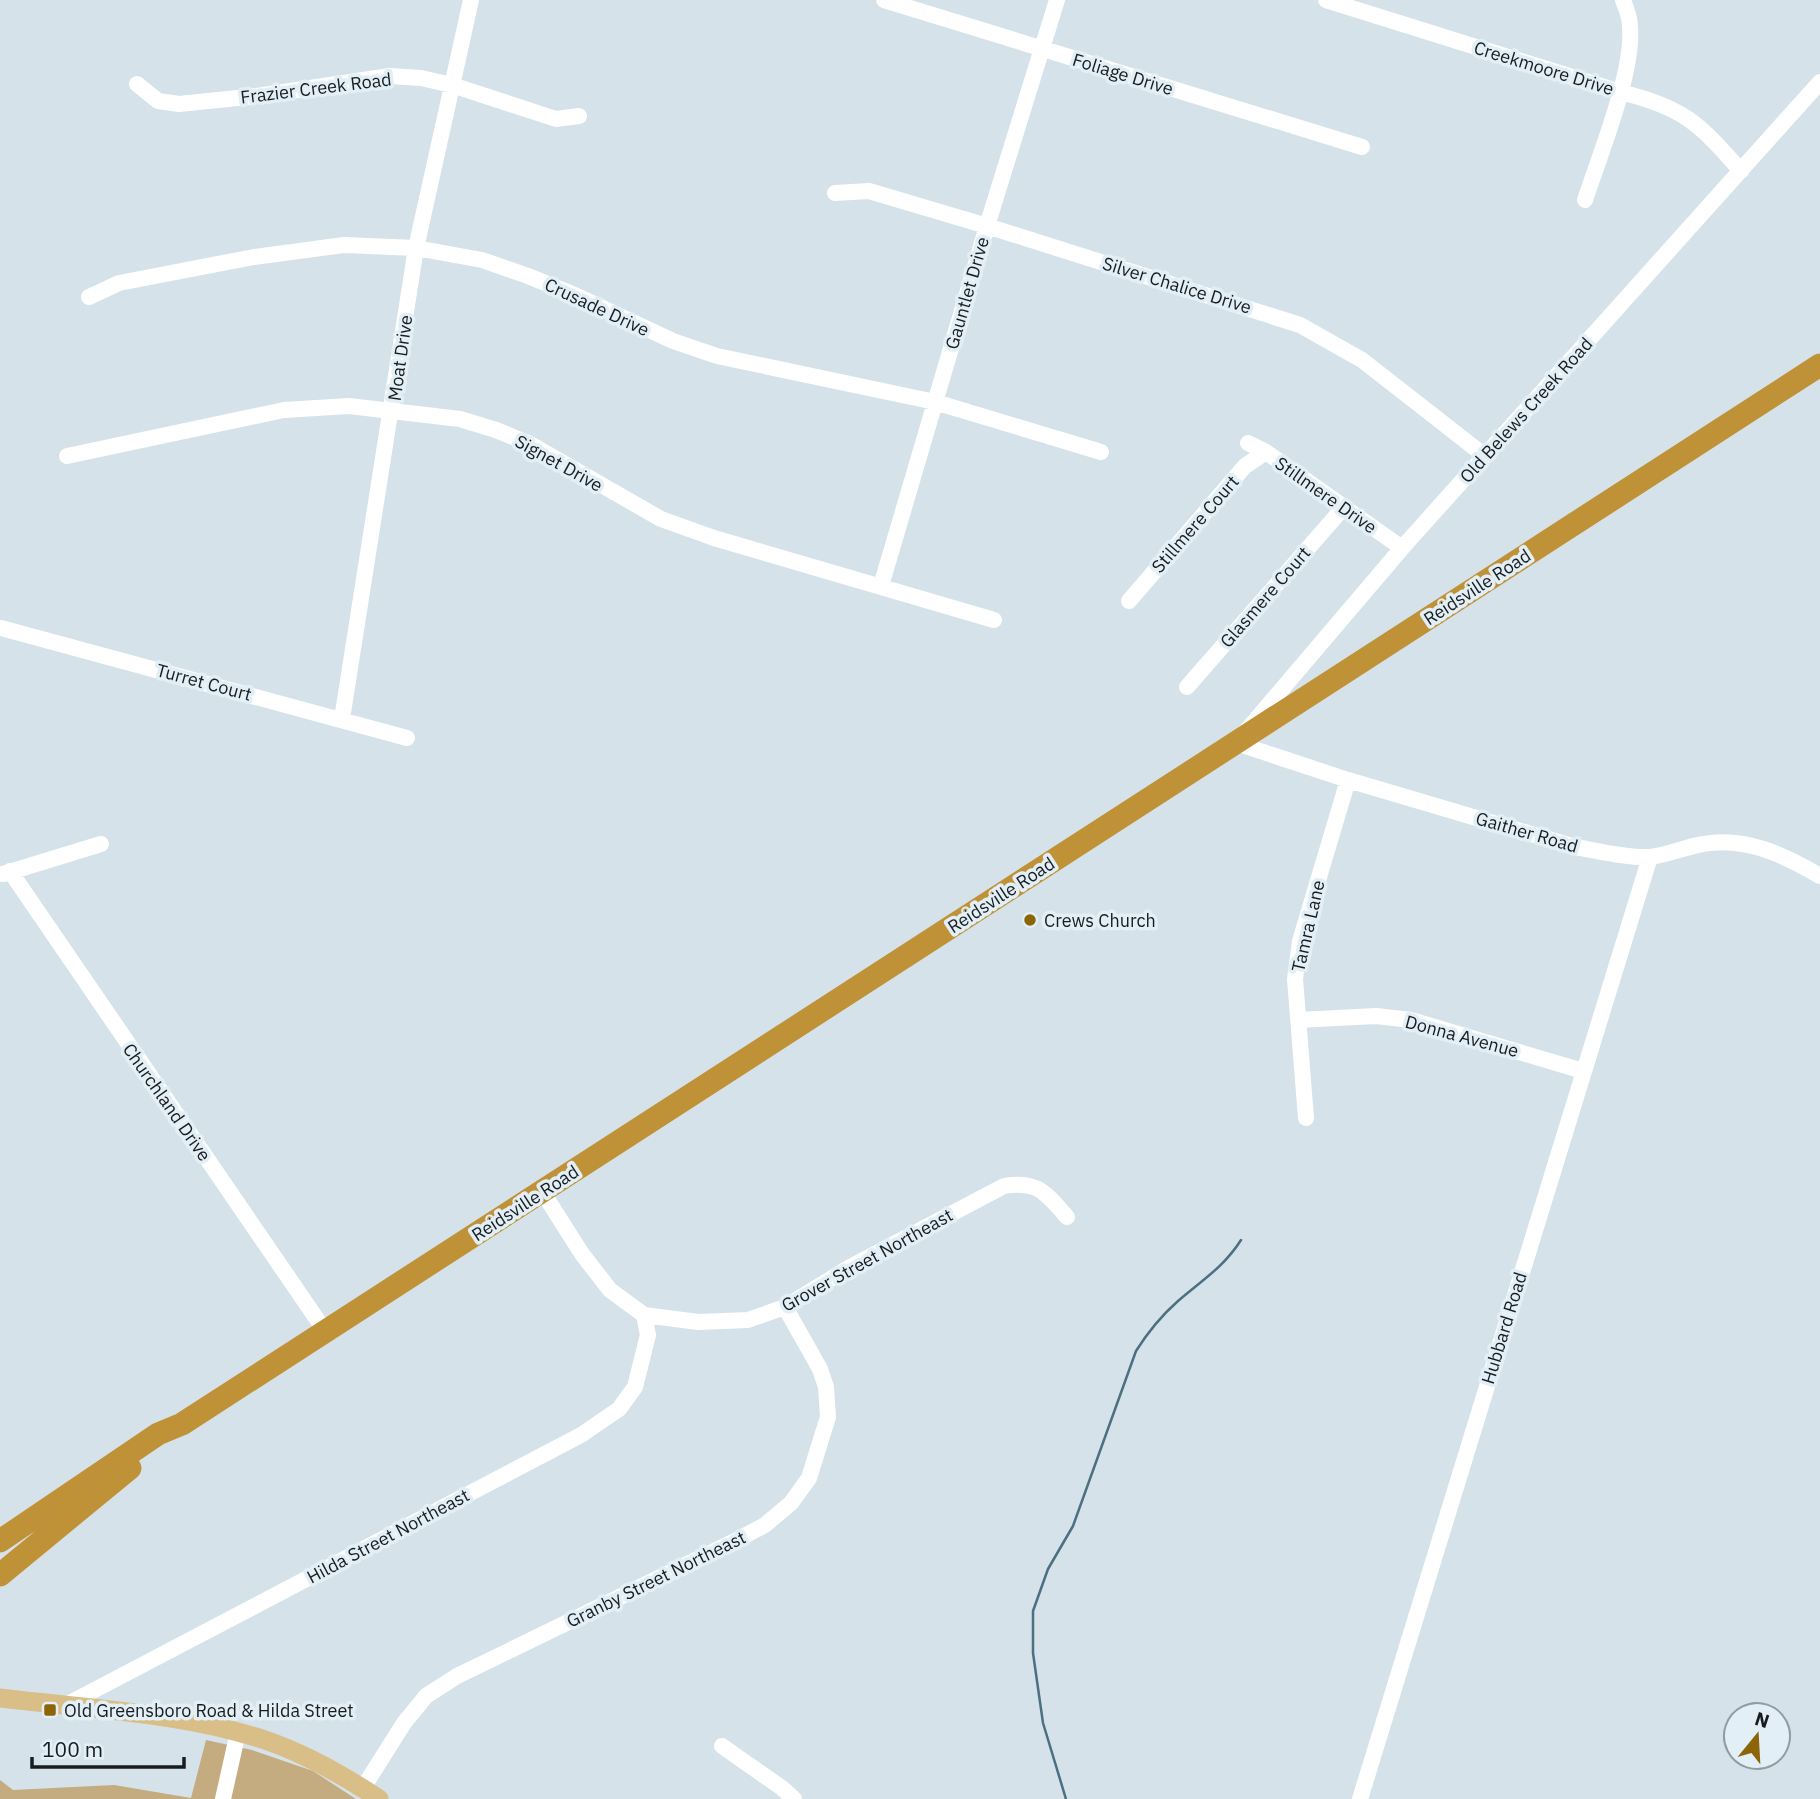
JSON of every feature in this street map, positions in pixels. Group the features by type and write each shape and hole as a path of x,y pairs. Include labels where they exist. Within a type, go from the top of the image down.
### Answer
{"highway":[{"name":"Reidsville Road","path":"0,1541 158,1434 181,1424 1819,366"},
{"name":"Reidsville Road","path":"0,1575 92,1498 164,1443 181,1424"}],"main road":[{"path":"0,1698 190,1722 239,1732 303,1755 371,1793"}],"street":[{"name":"Moat Drive","path":"342,719 416,248 471,0"},
{"name":"Foliage Drive","path":"884,0 1362,147"},
{"name":"Gauntlet Drive","path":"881,586 1057,0"},
{"name":"Creekmoore Drive","path":"1325,0 1620,92 1656,100 1695,122 1741,170"},
{"path":"1585,200 1620,92 1630,50 1630,27 1623,0"},
{"name":"Frazier Creek Road","path":"137,84 158,101 178,104 257,96 390,76 421,78 452,85 556,119 579,116"},
{"name":"Old Belews Creek Road","path":"1237,743 1402,548 1820,82"},
{"name":"Silver Chalice Drive","path":"835,193 869,191 1300,325 1362,360 1485,456"},
{"name":"Crusade Drive","path":"89,297 119,284 254,257 344,246 416,248 482,260 528,276 673,341 717,356 935,402 1101,452"},
{"name":"Signet Drive","path":"67,456 284,410 349,406 460,419 530,444 661,519 714,538 994,620"},
{"name":"Stillmere Drive","path":"1248,443 1266,452 1402,548"},
{"name":"Stillmere Court","path":"1129,601 1245,466 1266,452"},
{"name":"Glasmere Court","path":"1187,687 1344,507"},
{"name":"Turret Court","path":"1,628 407,738"},
{"name":"Gaither Road","path":"1237,743 1348,780 1575,847 1650,857 1705,843 1732,842 1757,846 1788,858 1820,876"},
{"name":"Tamra Lane","path":"1306,1118 1295,979 1300,941 1348,780"},
{"path":"5,873 101,844"},
{"name":"Hubbard Road","path":"1360,1799 1650,857"},
{"name":"Churchland Drive","path":"5,873 325,1331"},
{"name":"Donna Avenue","path":"1298,1020 1377,1016 1411,1020 1583,1071"},
{"name":"Grover Street Northeast","path":"542,1191 582,1254 610,1290 644,1315 698,1322 748,1320 785,1307 850,1267 1003,1186 1024,1182 1044,1192 1067,1217"},
{"name":"Granby Street Northeast","path":"371,1793 404,1723 426,1696 457,1676 733,1542 765,1525 791,1503 809,1478 828,1417 826,1387 820,1369 785,1307"},
{"name":"Hilda Street Northeast","path":"64,1706 582,1435 619,1409 635,1387 648,1335 644,1315"},
{"path":"223,1799 239,1732"},
{"path":"722,1746 794,1799"}],"shaded area":[{"path":"206,1740 252,1750 313,1771 356,1799 0,1799 0,1780 13,1790 114,1785 191,1798"}],"waterway":[{"path":"1066,1799 1043,1723 1033,1653 1033,1611 1048,1569 1073,1526 1136,1351 1166,1312 1220,1266 1241,1240"}],"place":[{"name":"Crews Church","path":"1030,920"},
{"name":"Old Greensboro Road & Hilda Street","path":"50,1710"}]}
